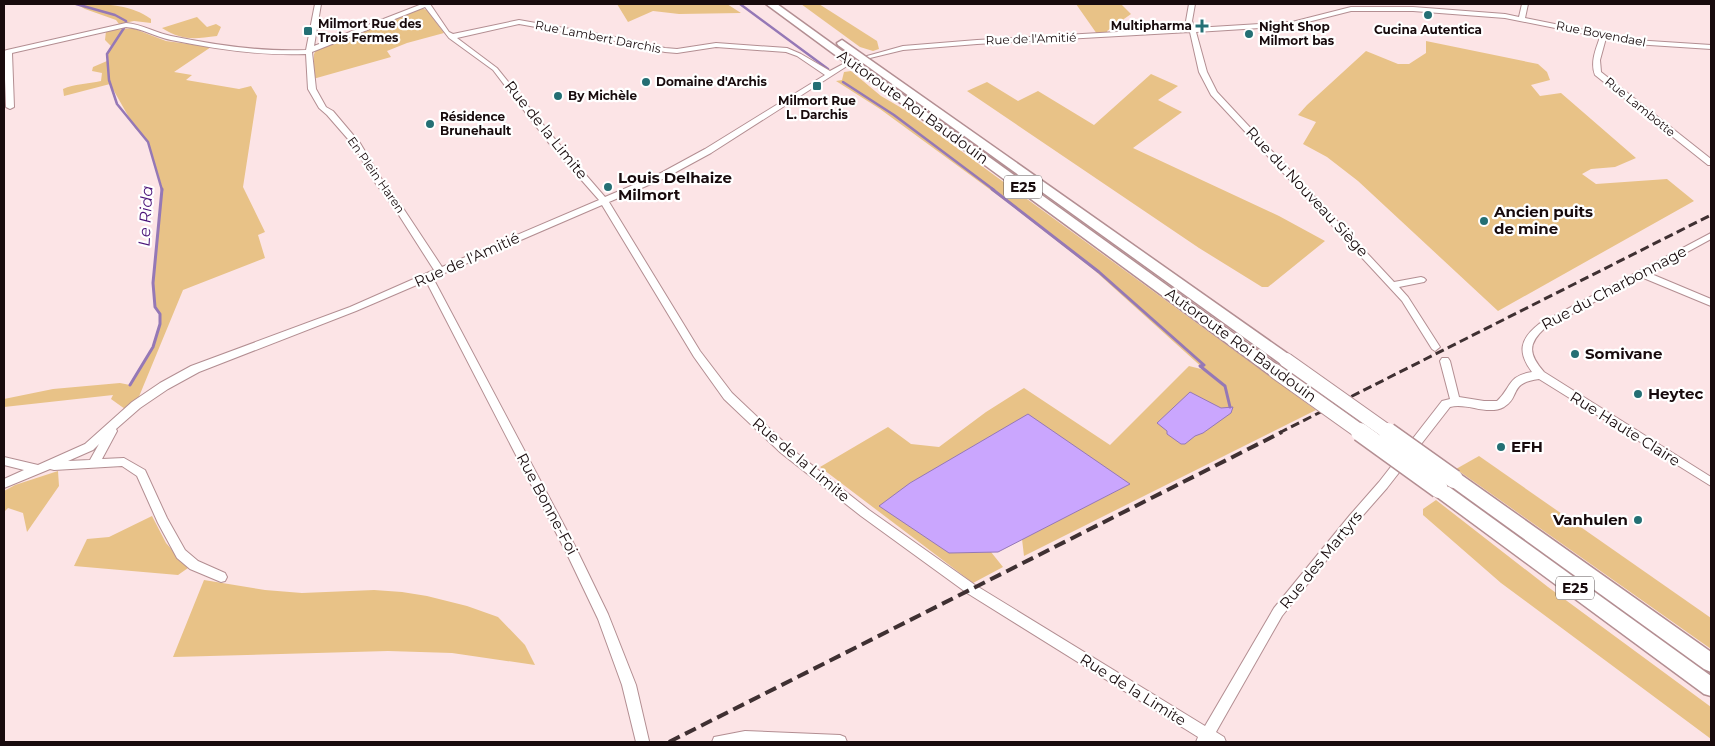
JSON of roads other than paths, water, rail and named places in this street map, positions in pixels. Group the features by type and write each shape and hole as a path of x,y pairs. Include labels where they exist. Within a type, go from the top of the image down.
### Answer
{"highway":[{"name":"Autoroute Roi Baudouin","path":"771,4 1447,484 1711,662"},
{"name":"Autoroute Roi Baudouin","path":"787,4 1281,365"},
{"name":"Autoroute Roi Baudouin","path":"1447,484 1711,687"}],"street":[{"name":"En Plein Haren","path":"318,4 309,51 312,89 319,102 357,144 380,184 398,207 440,272"},
{"path":"10,107 7,52 117,26 135,25 168,38 264,51 309,51 426,4"},
{"name":"Rue de la Limite","path":"426,4 451,36 495,69 551,140 604,201 697,354 728,396 784,450 865,513 971,589 1210,740"},
{"name":"Rue du Nouveau Siège","path":"1192,4 1189,16 1203,72 1214,93 1393,285 1411,308 1435,346"},
{"path":"1522,18 1525,4"},
{"name":"Rue de l'Amitié","path":"870,56 903,48 969,42 1193,32 1292,24 1348,6"},
{"name":"Rue Bovendael","path":"1348,6 1460,11 1522,18 1603,37 1652,44 1711,46"},
{"name":"Rue Lambert Darchis","path":"451,36 519,22 665,50 716,45 787,50 829,74"},
{"name":"Rue Lambotte","path":"1603,37 1597,61 1596,69 1598,73 1711,163"},
{"name":"Rue de l'Amitié","path":"39,470 89,447 136,405 195,368 344,313 662,176 696,158 845,65"},
{"name":"Rue du Charbonnage","path":"1540,375 1532,366 1526,346 1531,335 1542,326 1711,236"},
{"path":"1640,273 1711,302"},
{"name":"Rue Bonne-Foi","path":"428,277 571,550 604,618 629,685 642,741"},
{"path":"1393,285 1421,280"},
{"path":"1445,361 1455,400 1485,406 1497,406 1504,403 1509,398 1513,385 1525,378 1540,375"},
{"name":"Rue Haute Claire","path":"1540,375 1711,482"},
{"name":"Rue des Martyrs","path":"1210,740 1278,612 1383,485 1446,404 1455,400"},
{"path":"94,463 114,426"},
{"path":"4,461 39,470"},
{"path":"4,484 39,470 59,465 124,462 141,473 162,520 181,554 194,565 221,577"},
{"path":"719,742 745,738 840,742"}],"waterway":[{"name":"Le Rida","path":"76,4 115,15 126,21 126,23"},
{"path":"740,4 828,69"},
{"name":"Le Rida","path":"124,28 107,54 109,80 117,104 148,142 162,190"},
{"path":"843,82 894,115 994,190"},
{"path":"992,189 1099,272 1204,365 1200,366 1225,386 1230,407"},
{"name":"Le Rida","path":"130,385 153,347 160,324 160,314 155,307 153,283 162,190"}],"railway":[{"path":"1279,433 1711,215"},
{"path":"669,742 1282,432"}],"place":[{"name":"Cucina Autentica","path":"1428,15"},
{"name":"Multipharma","path":"1202,26"},
{"name":"Milmort Rue des Trois Fermes","path":"308,31"},
{"name":"Night Shop Milmort bas","path":"1249,34"},
{"name":"Domaine d'Archis","path":"646,82"},
{"name":"Milmort Rue L. Darchis","path":"817,86"},
{"name":"By Michèle","path":"558,96"},
{"name":"Résidence Brunehault","path":"430,124"},
{"name":"Louis Delhaize Milmort","path":"608,187"},
{"name":"Ancien puits de mine","path":"1484,221"},
{"name":"Somivane","path":"1575,354"},
{"name":"Heytec","path":"1638,394"},
{"name":"EFH","path":"1501,447"},
{"name":"Vanhulen","path":"1638,520"}]}
